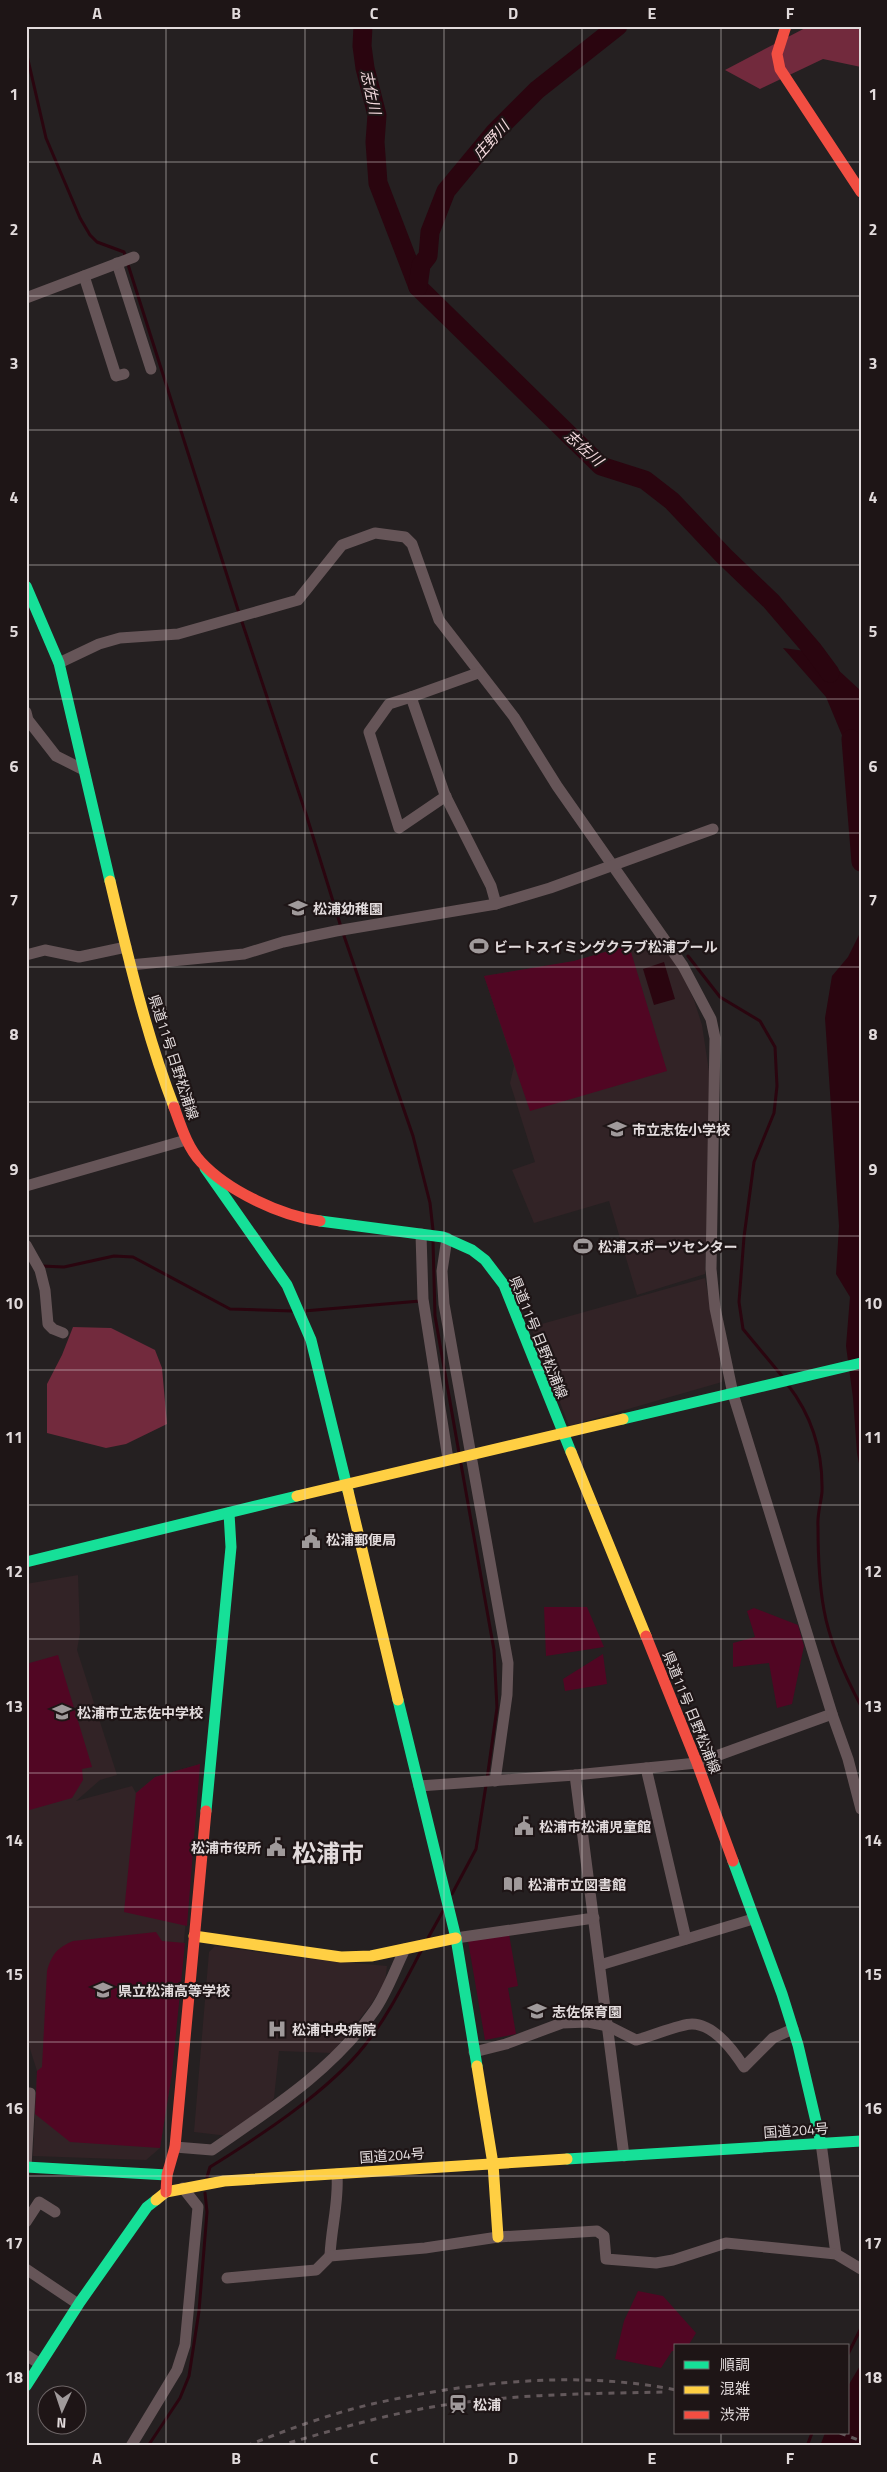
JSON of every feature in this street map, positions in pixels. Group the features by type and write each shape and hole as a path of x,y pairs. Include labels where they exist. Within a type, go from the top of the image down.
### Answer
{"main road":[{"path":"786,26 777,54 780,69 861,192"},
{"name":"県道11号 日野松浦線","path":"26,588 60,663 130,965 162,1076 186,1140 201,1162 232,1186 267,1206 298,1218 445,1237 466,1245 487,1260 504,1285 697,1764 793,2029 821,2143"},
{"path":"201,1162 287,1285 312,1340 456,1938 493,2164 498,2237"},
{"path":"26,1562 346,1484 861,1363"},
{"path":"166,2192 166,2175 175,2147 231,1547 229,1513"},
{"path":"194,1936 341,1956 370,1956 456,1938"},
{"name":"国道204号","path":"26,2386 78,2304 147,2207 166,2192 224,2181 861,2141"},
{"path":"26,2167 166,2175"}],"street":[{"path":"26,298 134,257"},
{"path":"119,263 151,369"},
{"path":"84,276 116,376 124,374"},
{"path":"60,663 98,644 120,638 178,634 298,600 342,545 375,533 405,537 412,544 439,620 478,673 514,717 556,786 612,866 649,914 683,966 711,1019 716,1038 711,1269 716,1308 732,1394 832,1714 848,1758 861,1809"},
{"path":"446,796 399,828 370,732 389,704 478,673"},
{"path":"411,697 446,796 491,886 496,904"},
{"path":"26,712 28,720 56,756 84,770"},
{"path":"130,965 244,954 283,942 336,931 496,904 550,888 713,829"},
{"path":"26,955 45,950 79,957 126,948"},
{"path":"26,1186 186,1140"},
{"path":"421,1234 423,1302 451,1459"},
{"path":"445,1237 442,1290 468,1455 508,1664 507,1695 498,1781"},
{"path":"26,1245 38,1265 45,1290 48,1324 53,1329 63,1333"},
{"path":"419,1786 697,1764 832,1714"},
{"path":"646,1768 686,1939"},
{"path":"575,1775 624,2156"},
{"path":"456,1938 594,1918"},
{"path":"600,1965 753,1919"},
{"path":"175,2147 212,2150 310,2081 344,2048 375,2010 405,1949"},
{"path":"474,2052 506,2044 562,2023 588,2022 608,2026 636,2040 690,2024 703,2025 731,2047 744,2067 773,2038 793,2029"},
{"path":"26,2093 30,2093 26,2167"},
{"path":"821,2143 836,2254"},
{"path":"330,2256 332,2227 336,2218 337,2174"},
{"path":"131,2446 177,2370 185,2346 198,2207 186,2187"},
{"path":"26,2222 39,2202 55,2212"},
{"path":"227,2278 316,2270 330,2256 425,2248 498,2237 597,2231 604,2236 606,2259 636,2262 673,2260 726,2243 836,2254 861,2269"},
{"path":"26,2269 78,2304"},
{"path":"26,2355 40,2364"}],"shaded area":[{"path":"809,26 861,26 861,67 823,59 760,89 725,70"},
{"path":"783,648 820,653 861,691 861,796 859,776 826,697"},
{"path":"861,931 861,1474 857,1453 853,1398 846,1346 850,1297 836,1274 839,1226 825,1018 832,976 848,957"},
{"name":"市立志佐小学校","path":"648,940 668,953 680,970 694,1000 702,1025 710,1078 707,1220 705,1274 637,1295 609,1201 534,1223 512,1170 535,1162 510,1083 514,1066 484,976 574,961"},
{"path":"622,947 631,952 667,1071 530,1111 484,976 574,961"},
{"path":"664,962 675,999 654,1005 643,969"},
{"path":"705,1278 723,1377 722,1382 569,1426 531,1327"},
{"path":"73,1327 111,1328 155,1350 162,1368 167,1424 126,1444 106,1448 47,1433 47,1384 62,1355"},
{"name":"県立松浦高等学校","path":"78,1575 80,1633 77,1650 117,1775 100,1780 76,1801 132,1786 136,1793 155,1777 200,1764 172,2073 160,2148 146,2160 33,2156 37,2071 26,2036 26,1584"},
{"path":"544,1607 587,1607 604,1647 546,1656"},
{"path":"754,1608 798,1625 804,1646 792,1704 777,1708 769,1663 733,1667 733,1643 755,1637 747,1611"},
{"path":"603,1654 607,1684 565,1691 563,1679"},
{"path":"58,1655 92,1767 82,1769 83,1780 72,1798 26,1811 26,1664"},
{"path":"200,1764 187,1926 124,1912 136,1793 155,1777"},
{"path":"156,1932 162,1941 185,1943 172,2073 160,2148 70,2142 35,2114 37,2071 42,2067 47,1971 51,1960 59,1949 73,1941"},
{"path":"509,1934 518,1986 508,1988 516,2034 485,2040 468,1941"},
{"name":"松浦中央病院","path":"215,1946 302,1958 387,1966 385,1982 370,2006 332,2053 279,2051 274,2098 263,2111 228,2136 194,2132 209,1952"},
{"path":"638,2291 663,2296 696,2333 689,2344 674,2344 674,2351 672,2351 661,2368 615,2359 624,2321"},
{"path":"861,2364 861,2446 820,2446 825,2434 850,2434 850,2383"}],"waterway":[{"name":"志佐川","path":"363,26 362,46 365,68 377,115 375,142 378,183 418,287 601,466 645,480 672,501 724,556 771,601 830,673"},
{"name":"庄野川","path":"418,287 421,265 428,256 430,232 446,191 494,133 537,90 618,26"},
{"path":"26,51 46,138 80,218 90,235 97,242 124,252 239,613"},
{"path":"241,619 306,814 341,927"},
{"name":"志佐川","path":"851,739 861,862"},
{"path":"343,933 413,1136 430,1203 433,1230"},
{"path":"688,956 720,997 760,1021 775,1047 777,1086 774,1113 754,1162 744,1237 739,1302 743,1329 782,1376"},
{"path":"433,1241 435,1316 459,1453"},
{"path":"41,1266 64,1267 114,1256 133,1257 230,1309 293,1311"},
{"path":"304,1311 420,1301"},
{"path":"788,1385 804,1409 818,1449 822,1477 818,1518 819,1557 824,1610 839,1660 861,1706"},
{"path":"461,1464 494,1650 497,1708 487,1779"},
{"path":"452,1894 476,1849 486,1785"},
{"path":"428,1938 443,1911"},
{"path":"207,2177 210,2167 293,2112 333,2079 350,2062 381,2023 421,1951"},
{"path":"148,2446 180,2398 189,2376 199,2311 207,2212 205,2193"},
{"path":"850,2350 861,2328"},
{"path":"807,2446 812,2434"}],"railway":[{"path":"246,2446 356,2408 446,2390 523,2381 562,2380 638,2384 674,2390"},
{"path":"278,2446 342,2428 438,2406 534,2396 663,2392"},
{"path":"843,2434 861,2441"}],"traffic: fast":[{"path":"26,586 59,663 110,881"},
{"path":"205,1168 287,1285 311,1340 348,1491"},
{"path":"320,1221 443,1237 472,1250 485,1260 504,1285 571,1452"},
{"path":"623,1419 861,1363"},
{"path":"26,1562 297,1496"},
{"path":"206,1811 231,1547 229,1513"},
{"path":"398,1700 456,1938 477,2066"},
{"path":"733,1861 782,1994 798,2045 821,2143"},
{"path":"567,2159 861,2141"},
{"path":"26,2167 167,2175"},
{"path":"26,2386 80,2302 147,2207 156,2200"}],"traffic: slow":[{"path":"110,881 146,1023 174,1107"},
{"path":"297,1496 623,1419"},
{"path":"571,1452 646,1636"},
{"path":"348,1491 398,1700"},
{"path":"194,1936 341,1957 371,1956 456,1938"},
{"path":"477,2066 493,2164 498,2237"},
{"path":"156,2200 166,2192 224,2181 567,2159"}],"traffic: jam":[{"path":"786,26 777,54 780,69 861,192"},
{"path":"174,1107 192,1150 212,1173 240,1192 272,1208 320,1221"},
{"path":"646,1636 697,1763 733,1861"},
{"path":"166,2192 167,2175 175,2147 206,1811"}],"place":[{"name":"松浦幼稚園","path":"298,908"},
{"name":"ビートスイミングクラブ松浦プール","path":"479,946"},
{"name":"市立志佐小学校","path":"617,1129"},
{"name":"松浦スポーツセンター","path":"583,1246"},
{"name":"松浦郵便局","path":"311,1539"},
{"name":"松浦市立志佐中学校","path":"62,1712"},
{"name":"松浦市松浦児童館","path":"524,1826"},
{"name":"松浦市役所","path":"276,1847"},
{"name":"松浦市立図書館","path":"513,1884"},
{"name":"県立松浦高等学校","path":"103,1990"},
{"name":"志佐保育園","path":"537,2011"},
{"name":"松浦中央病院","path":"277,2029"},
{"name":"松浦","path":"458,2404"}],"district":[{"name":"松浦市","path":"328,1853"}]}
